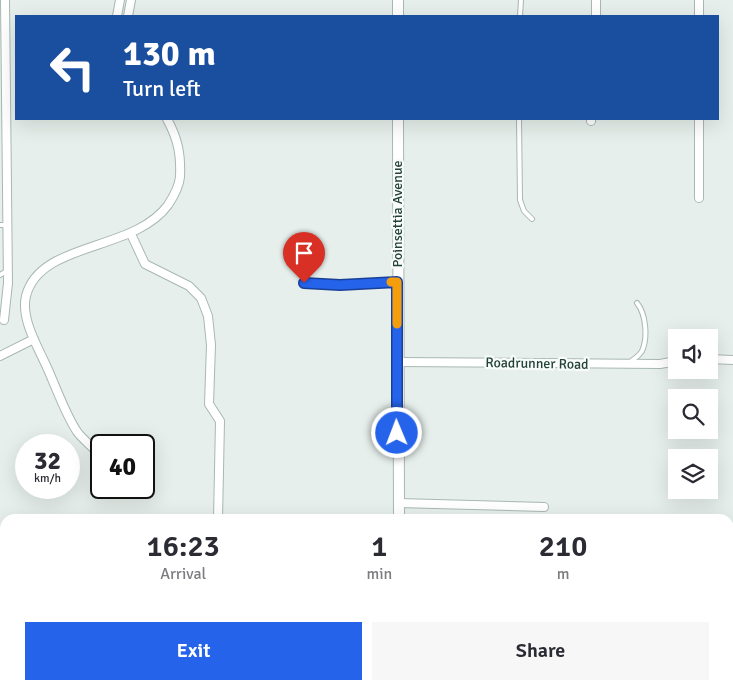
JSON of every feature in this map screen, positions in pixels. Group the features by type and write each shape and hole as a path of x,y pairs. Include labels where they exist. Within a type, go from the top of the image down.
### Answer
{"street":[{"path":"4,320 8,270 4,225 3,45 5,0"},
{"path":"117,15 120,0"},
{"path":"128,15 131,0"},
{"path":"398,0 398,15"},
{"path":"596,0 596,15"},
{"path":"699,0 699,15"},
{"path":"90,445 78,432 34,340 25,316 26,295 40,271 60,258 131,234 162,213 173,198 179,184 181,163 178,140 168,120"},
{"name":"Poinsettia Avenue","path":"398,120 399,514"},
{"path":"698,198 699,120"},
{"path":"131,234 145,264 189,286 201,298 208,316 211,345 209,404 220,421 218,514"},
{"path":"0,356 34,340"},
{"path":"718,359 733,360"},
{"name":"Roadrunner Road","path":"397,362 628,364 668,362"},
{"path":"398,503 544,507"}],"lane":[{"path":"520,0 520,15"},
{"path":"519,120 520,200 524,211 532,219"},
{"path":"0,275 8,270"},
{"path":"304,283 340,285 397,282"},
{"path":"628,364 640,354 643,344 644,314 637,303"}],"slow traffic":[{"path":"391,282 397,282 397,324"}],"route":[{"path":"304,283 340,285 397,282 397,433"}]}
